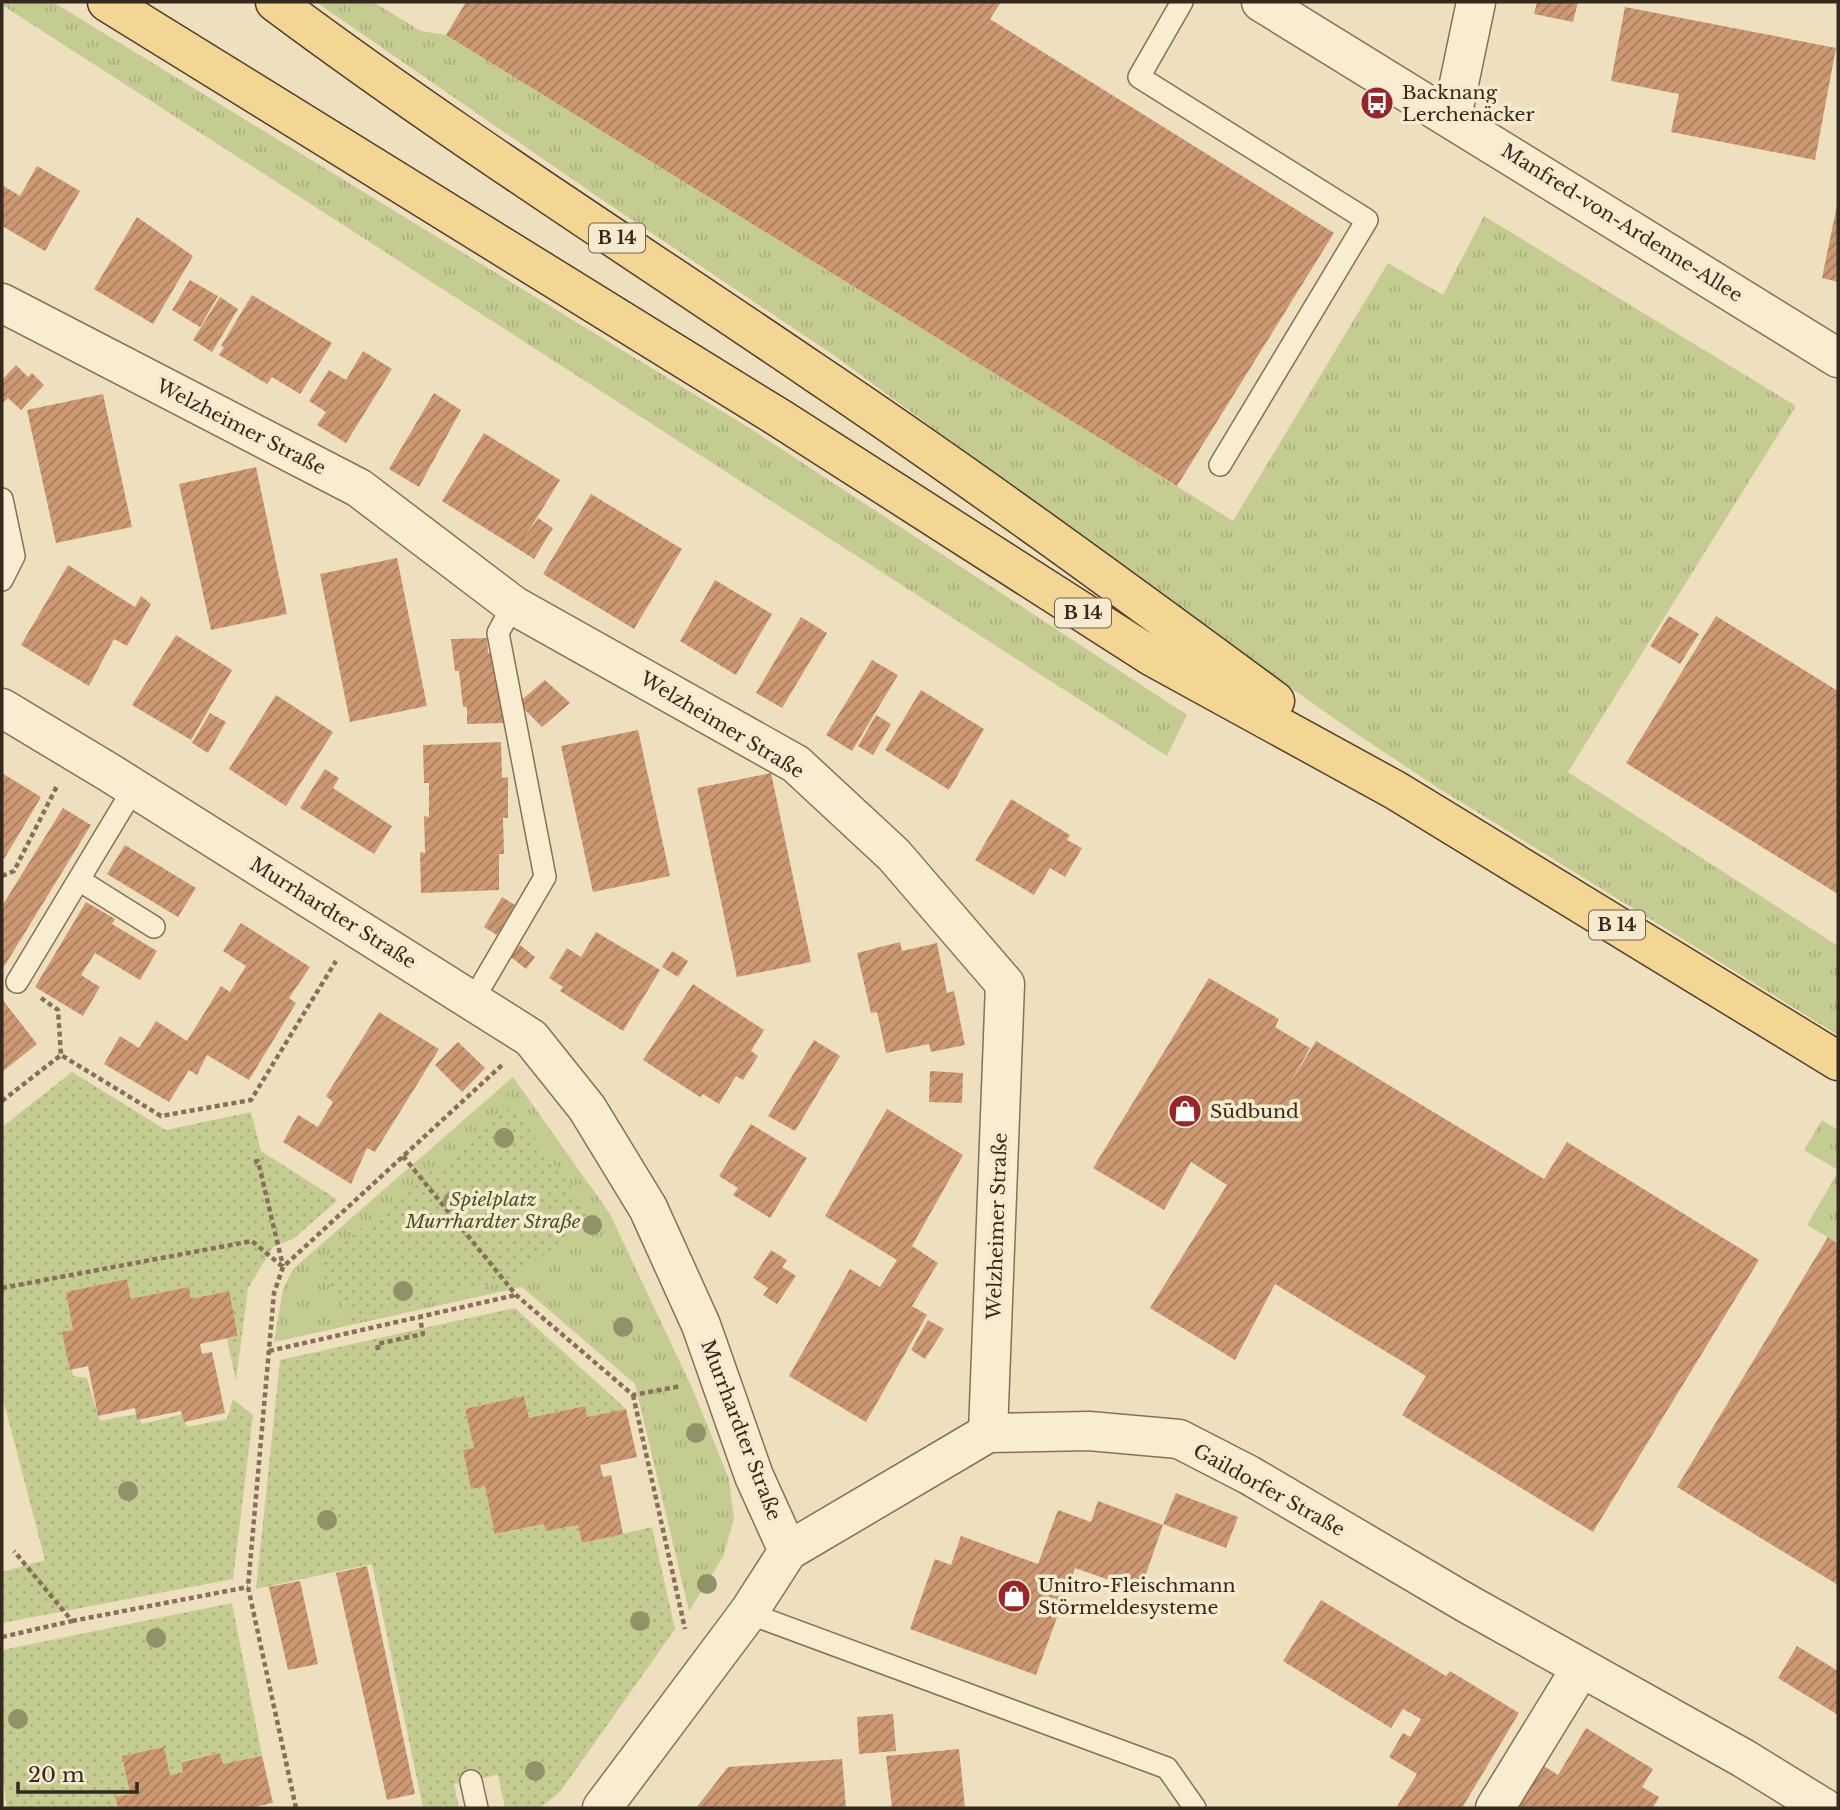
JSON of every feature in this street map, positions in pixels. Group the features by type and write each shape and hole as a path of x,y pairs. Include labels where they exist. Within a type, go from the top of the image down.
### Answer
{"main road":[{"name":"B 14","path":"107,2 781,419 1151,656 1395,790 1838,1061"},
{"name":"B 14","path":"247,2 372,74 803,364 1071,550 1395,790"},
{"path":"275,2 372,74"}],"street":[{"name":"Manfred-von-Ardenne-Allee","path":"1261,2 1452,117 1838,358"},
{"path":"1452,117 1476,2"},
{"name":"Welzheimer Straße","path":"2,303 359,488 513,605 796,764 894,855 1005,984 988,1433"},
{"name":"Murrhardter Straße","path":"2,708 75,751 531,1038 587,1108 649,1208 701,1325 754,1476 788,1551"},
{"name":"Gaildorfer Straße","path":"788,1551 988,1433 1090,1431 1179,1439 1248,1475 1581,1668 1743,1758 1824,1808"},
{"path":"602,1808 748,1614 788,1551"},
{"path":"1495,1808 1581,1668"}],"lane":[{"path":"1182,2 1139,77 1367,220 1220,465"},
{"path":"2,499 14,556 2,580"},
{"path":"473,1000 545,877 498,632 513,605"},
{"path":"17,982 134,788"},
{"path":"79,880 154,927"},
{"path":"748,1614 819,1649 1167,1768 1195,1808"},
{"path":"471,1781 477,1808"}],"path":[{"path":"2,876 14,871 75,751"},
{"path":"61,1055 161,1116 251,1100 356,928"},
{"path":"17,982 58,1010 61,1055"},
{"path":"296,1808 248,1587 274,1293 283,1267 531,1038"},
{"path":"2,1101 61,1055"},
{"path":"404,1156 516,1295 633,1395 685,1629"},
{"path":"256,1162 283,1267"},
{"path":"2,1288 252,1241 283,1267"},
{"path":"269,1351 516,1295"},
{"path":"378,1350 377,1343 423,1334 420,1318"},
{"path":"633,1395 657,1390"},
{"path":"14,1551 72,1621"},
{"path":"2,1637 248,1587"}],"green space":[{"path":"2,2 53,2 751,429 1187,715 1167,756 2,5"},
{"path":"316,2 373,2 421,31 446,35 1233,521 1388,263 1443,295 1484,216 1796,406 1568,772 1838,946 1838,1035 1435,786 1348,728 1178,608 832,354 595,195"},
{"path":"72,1072 166,1130 251,1112 261,1151 338,1200 293,1239 273,1247 248,1288 236,1381 227,1339 239,1336 228,1291 191,1299 189,1288 132,1301 127,1279 66,1292 73,1330 62,1332 73,1376 87,1378 100,1421 137,1414 142,1424 183,1414 187,1427 227,1419 233,1399 253,1415 233,1579 2,1623 2,1572 45,1560 2,1395 2,1127"},
{"path":"513,1077 610,1214 693,1390 729,1479 734,1519 723,1557 689,1611 635,1384 522,1287 274,1342 283,1289 293,1269","holes":["512,1107 517,1277 353,1322 416,1185"]},
{"name":"Spielplatz Murrhardter Straße","path":"512,1106 592,1216 517,1277 353,1322 316,1265"},
{"path":"1822,1120 1838,1130 1838,1170 1804,1150"},
{"path":"1838,1172 1838,1243 1807,1225"},
{"path":"515,1308 626,1409 587,1417 584,1406 529,1418 524,1396 465,1409 474,1448 463,1451 471,1488 485,1486 496,1534 544,1524 546,1531 578,1525 582,1543 652,1527 675,1629 560,1792 540,1808 505,1808 498,1775 454,1784 459,1808 423,1808 372,1564 256,1589 280,1360"},
{"path":"232,1603 262,1756 223,1764 220,1753 181,1761 183,1772 170,1775 163,1747 122,1756 130,1794 115,1797 118,1808 7,1808 2,1770 2,1650"}],"building":[{"path":"466,2 1001,2 990,19 1334,233 1177,486 446,35"},
{"path":"1537,2 1578,2 1573,22 1534,14"},
{"path":"1625,7 1836,48 1815,160 1671,132 1679,94 1611,81"},
{"path":"37,166 80,191 45,251 2,226 2,185 20,196"},
{"path":"1838,205 1838,282 1822,278"},
{"path":"137,217 193,256 153,324 94,289"},
{"path":"190,280 218,296 200,327 172,310"},
{"path":"252,295 332,343 300,394 272,377 267,384 219,355 224,347 221,346"},
{"path":"220,297 238,309 212,352 193,340"},
{"path":"363,351 392,369 346,443 317,425 326,412 309,401 329,370 346,380"},
{"path":"16,365 28,377 32,373 44,385 21,410 8,398 4,402 2,400 2,380"},
{"path":"434,393 461,410 419,487 389,469"},
{"path":"103,394 132,527 56,543 27,410"},
{"path":"484,433 560,480 525,537 538,518 553,528 534,559 442,501"},
{"path":"256,467 287,614 211,630 179,484"},
{"path":"591,494 682,549 634,629 543,574"},
{"path":"397,558 427,706 350,722 320,574"},
{"path":"68,565 135,607 141,596 151,604 127,646 114,639 89,686 21,645"},
{"path":"715,580 772,614 736,675 680,641"},
{"path":"1669,616 1699,634 1680,664 1650,646"},
{"path":"1716,616 1838,691 1838,894 1626,763"},
{"path":"801,617 827,633 782,708 756,693"},
{"path":"176,635 232,670 191,740 132,705"},
{"path":"487,638 488,653 493,653 493,670 496,670 505,723 467,724 467,707 463,707 459,671 455,671 451,639"},
{"path":"872,660 898,675 852,751 826,735"},
{"path":"545,680 570,703 542,727 518,703"},
{"path":"921,690 984,729 949,790 885,750"},
{"path":"276,695 333,732 286,806 229,769"},
{"path":"210,713 226,722 208,753 192,743"},
{"path":"876,715 891,724 873,755 858,746"},
{"path":"638,730 670,876 593,892 561,746"},
{"path":"501,742 502,778 508,777 508,818 503,818 504,854 499,854 499,890 421,893 420,852 425,853 424,816 429,817 429,783 424,783 423,745"},
{"path":"325,769 339,778 333,788 392,826 374,854 300,808"},
{"path":"2,773 41,797 4,859 2,857"},
{"path":"771,773 811,962 737,977 697,788"},
{"path":"1011,799 1070,835 1067,840 1082,848 1065,877 1050,868 1034,895 975,860"},
{"path":"63,808 91,825 2,970 2,906"},
{"path":"125,845 196,888 178,917 107,874"},
{"path":"502,897 515,905 497,935 484,927"},
{"path":"86,902 115,919 112,924 157,951 140,980 95,953 81,975 100,987 83,1016 35,987"},
{"path":"241,923 310,967 289,998 296,1003 249,1080 207,1055 197,1075 189,1070 169,1102 104,1064 120,1036 139,1048 156,1021 187,1041 221,986 230,992 246,966 223,951"},
{"path":"596,932 660,970 623,1031 560,991 563,987 549,978 567,948 581,957"},
{"path":"900,942 902,951 937,943 947,993 954,991 965,1045 931,1052 929,1044 886,1053 877,1012 871,1013 857,953"},
{"path":"520,945 535,957 526,969 511,957"},
{"path":"672,951 688,961 678,977 662,967"},
{"path":"1209,978 1279,1019 1275,1027 1310,1048 1289,1085 1316,1041 1544,1179 1567,1142 1759,1260 1593,1532 1402,1415 1426,1376 1275,1284 1235,1360 1150,1308 1227,1185 1191,1162 1164,1210 1093,1168"},
{"path":"693,984 764,1030 751,1051 758,1056 743,1080 736,1076 719,1104 703,1094 700,1097 643,1060"},
{"path":"2,999 37,1044 2,1072"},
{"path":"379,1012 439,1049 375,1152 367,1148 351,1184 283,1142 298,1115 318,1127 333,1102 326,1096"},
{"path":"814,1040 840,1056 795,1131 768,1116"},
{"path":"458,1042 485,1068 462,1092 435,1065"},
{"path":"930,1071 963,1073 962,1103 929,1102"},
{"path":"887,1109 963,1155 912,1246 938,1263 912,1306 927,1315 866,1422 789,1376 850,1269 880,1287 897,1260 825,1216"},
{"path":"751,1124 807,1158 770,1218 733,1195 738,1188 719,1176"},
{"path":"1828,1237 1838,1244 1838,1585 1677,1487"},
{"path":"771,1250 787,1260 782,1267 796,1276 777,1304 763,1295 768,1288 753,1278"},
{"path":"127,1279 131,1299 189,1287 191,1299 229,1291 238,1336 200,1344 202,1354 212,1352 225,1413 184,1422 181,1411 137,1420 135,1408 98,1416 88,1366 70,1370 62,1332 73,1330 66,1292"},
{"path":"928,1320 944,1329 925,1359 911,1350"},
{"path":"524,1396 529,1418 585,1406 587,1417 626,1409 637,1457 600,1465 603,1477 611,1475 623,1534 582,1543 578,1525 546,1531 544,1524 495,1534 485,1486 471,1489 463,1450 474,1448 465,1409"},
{"path":"1176,1493 1238,1517 1226,1548 1163,1524"},
{"path":"1098,1501 1163,1525 1140,1591 1075,1568 1036,1675 910,1629 935,1559 951,1565 961,1536 1038,1564 1058,1510 1091,1522"},
{"path":"367,1566 415,1794 387,1800 336,1573"},
{"path":"300,1581 318,1664 288,1670 269,1587"},
{"path":"1321,1600 1446,1676 1450,1671 1519,1713 1462,1808 1396,1808 1417,1774 1389,1757 1403,1733 1410,1737 1421,1719 1403,1709 1391,1728 1283,1661"},
{"path":"1797,1646 1838,1671 1838,1715 1778,1678"},
{"path":"893,1714 896,1751 859,1754 857,1717"},
{"path":"1586,1728 1653,1769 1642,1787 1659,1797 1653,1808 1517,1808 1544,1766 1558,1775"},
{"path":"164,1747 170,1775 183,1772 181,1762 220,1753 223,1764 262,1756 273,1803 249,1808 118,1808 115,1797 130,1794 122,1756"},
{"path":"959,1749 965,1808 892,1808 886,1756"},
{"path":"842,1759 846,1808 696,1808 728,1767"}],"place":[{"name":"Backnang Lerchenäcker","path":"1377,103"},
{"name":"Südbund","path":"1185,1111"},
{"name":"Unitro-Fleischmann Störmeldesysteme","path":"1014,1596"}]}
